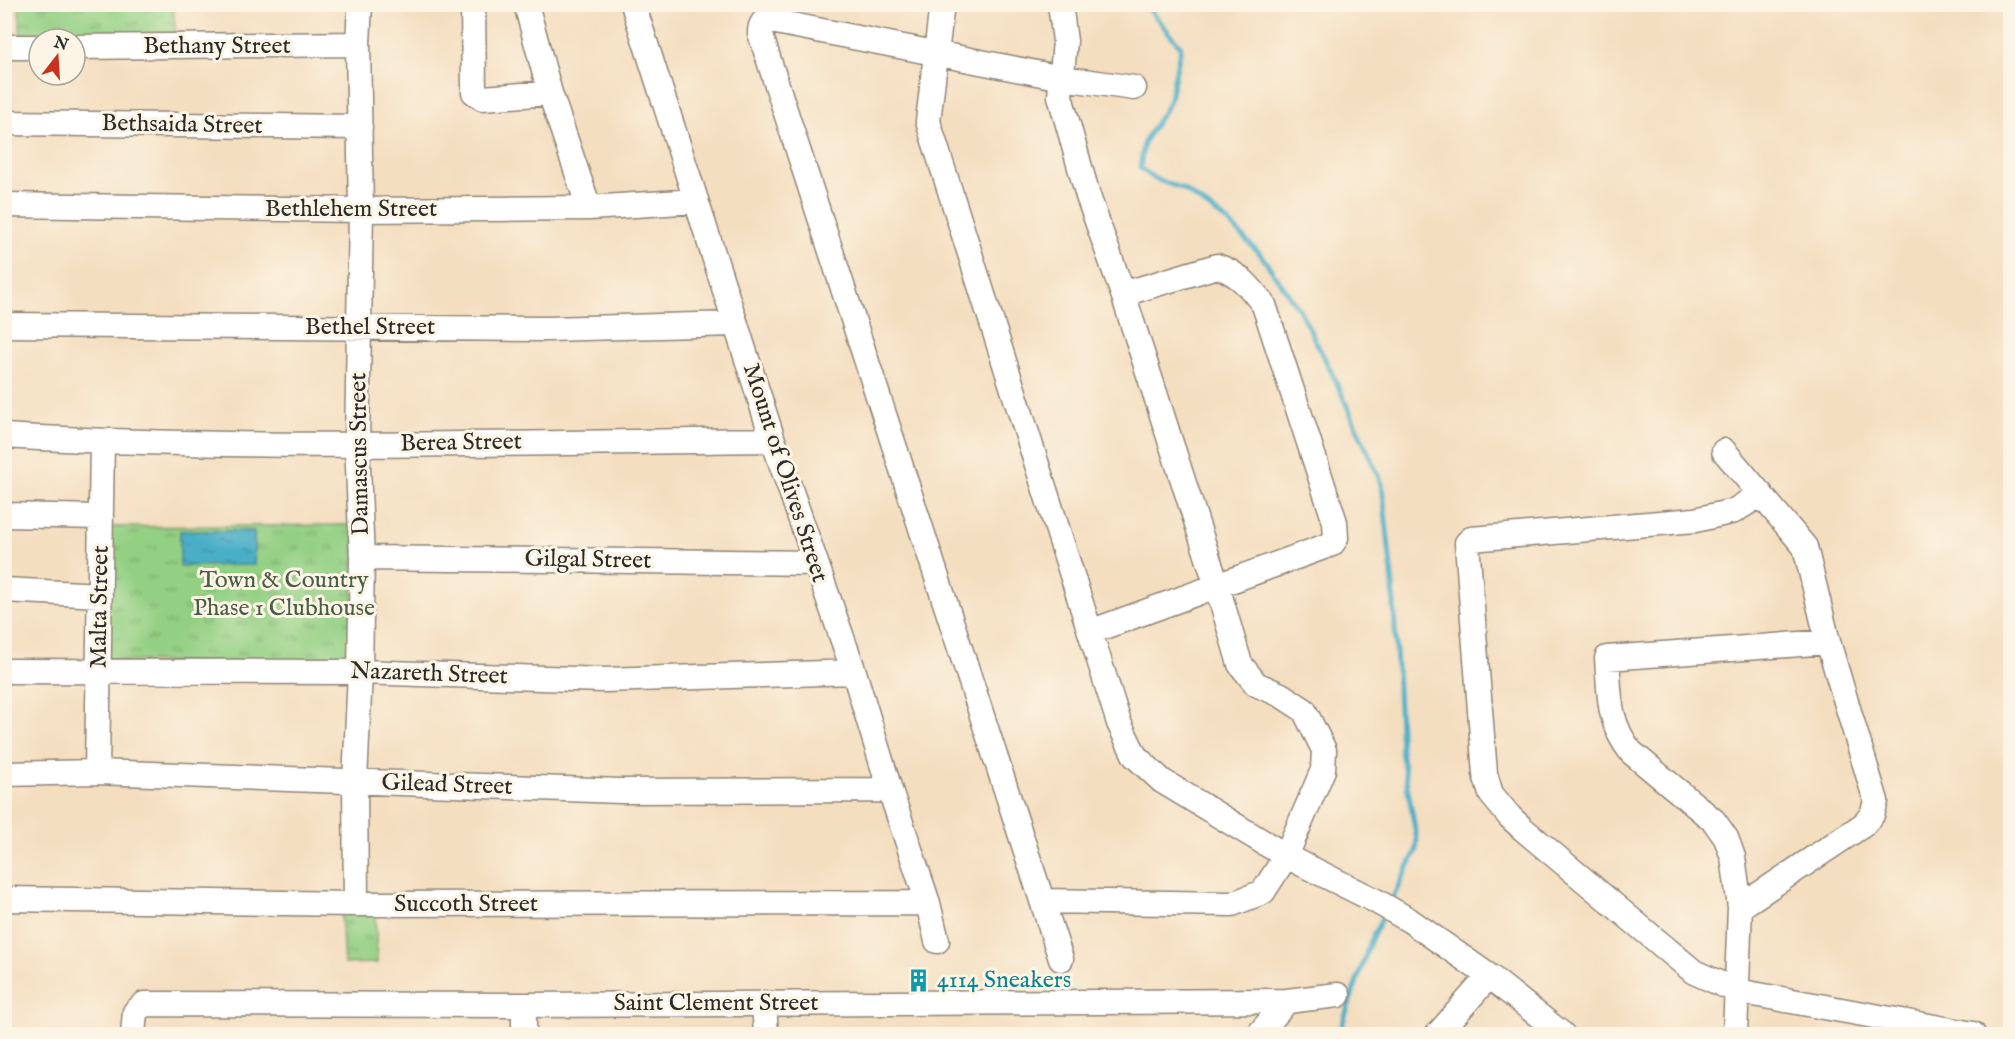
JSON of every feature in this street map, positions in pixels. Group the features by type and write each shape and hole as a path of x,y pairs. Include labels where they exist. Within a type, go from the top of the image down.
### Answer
{"street":[{"name":"Damascus Street","path":"356,904 355,782 362,558 357,444 361,210 358,44 360,4"},
{"path":"473,4 474,92 482,98 550,93"},
{"path":"526,4 550,93 589,208"},
{"name":"Mount of Olives Street","path":"633,4 773,440 854,672 938,941"},
{"path":"942,4 928,121 930,129 1119,723 1135,756 1162,781 1286,856 1409,920 1489,976 1562,1035"},
{"path":"1042,902 1232,904 1263,892 1286,856 1323,770 1324,750 1304,710 1281,695 1256,684 1240,664 1123,294 1088,196 1060,96 1065,41 1060,4"},
{"path":"1061,959 760,33 760,27 766,20 1062,78 1134,88"},
{"name":"Bethany Street","path":"87,47 358,44"},
{"path":"4,47 27,47"},
{"name":"Bethsaida Street","path":"4,123 360,127"},
{"name":"Bethlehem Street","path":"4,206 361,210 589,208 696,201"},
{"path":"1090,632 1332,544 1337,530 1264,305 1242,278 1217,266 1123,294"},
{"name":"Bethel Street","path":"4,326 547,328 736,324"},
{"name":"Berea Street","path":"4,436 102,442 357,444 773,440"},
{"name":"Malta Street","path":"98,772 102,442"},
{"path":"1724,451 1805,547 1828,642 1873,787 1875,801 1872,815 1863,825 1740,907"},
{"path":"1761,494 1734,511 1695,520 1472,539 1467,543 1485,774 1491,794 1523,829 1694,972 1737,991 1973,1035"},
{"path":"4,515 101,517"},
{"name":"Gilgal Street","path":"362,558 815,563"},
{"path":"4,591 100,595"},
{"path":"1734,1035 1740,907 1733,857 1726,838 1714,821 1631,752 1620,738 1611,716 1607,658 1828,642"},
{"name":"Nazareth Street","path":"4,671 360,672 604,680 854,672"},
{"name":"Gilead Street","path":"4,774 98,772 621,791 890,790"},
{"name":"Succoth Street","path":"4,899 356,904 928,903"},
{"path":"1438,1035 1489,976"},
{"name":"Saint Clement Street","path":"133,1035 135,1012 144,1004 524,1005 1287,1001 1338,995"},
{"path":"1259,1035 1287,1001"},
{"path":"764,1003 766,1035"},
{"path":"524,1005 524,1035"}],"green space":[{"path":"19,5 173,5 176,39 87,39 87,27 27,27 27,41 21,42"},
{"name":"Town & Country Phase 1 Clubhouse","path":"355,525 352,664 105,661 109,527"},
{"path":"341,909 375,909 377,963 344,964"}],"water":[{"path":"180,531 254,531 254,565 180,566"}],"waterway":[{"path":"1145,4 1181,47 1169,103 1144,142 1140,168 1155,179 1183,189 1226,220 1261,255 1300,311 1335,379 1382,484 1393,585 1401,751 1417,840 1416,851 1391,901"},
{"path":"1339,1034 1370,942 1385,912"}],"place":[{"name":"4114 Sneakers","path":"919,980"}]}
